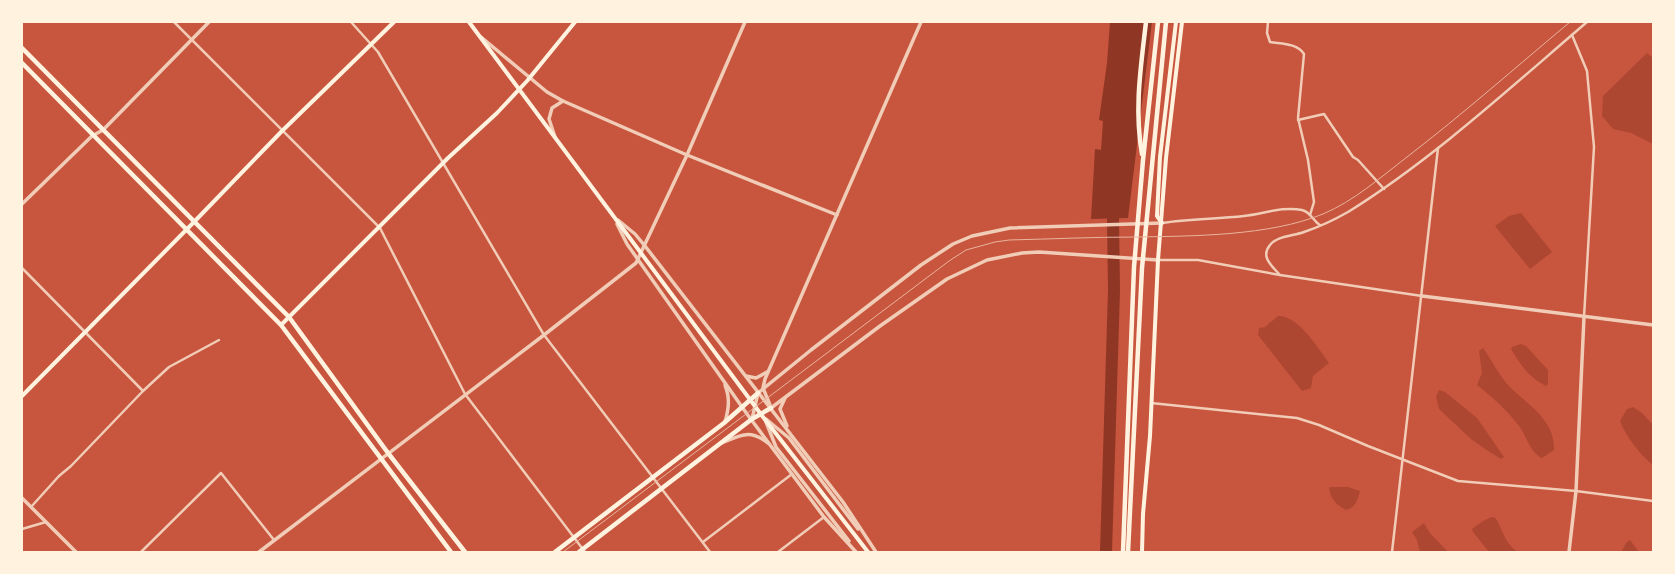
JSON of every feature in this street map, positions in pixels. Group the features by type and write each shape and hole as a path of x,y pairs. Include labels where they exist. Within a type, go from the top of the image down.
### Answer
{"main road":[{"path":"22,396 86,333 282,131 394,22"},
{"path":"469,22 764,417 868,552"},
{"path":"281,325 380,228 443,163 497,113 575,22"},
{"path":"1143,160 1140,141 1138,94 1146,22"},
{"path":"1123,552 1134,267 1143,160 1158,22"},
{"path":"1128,552 1142,268 1166,22"},
{"path":"1162,223 1157,216 1160,157 1176,22"},
{"path":"1142,552 1143,514 1150,436 1158,260 1166,158 1182,22"},
{"path":"22,48 289,317 388,452 465,552"},
{"path":"22,63 92,136 281,325 451,552"},
{"path":"555,552 724,423 758,393"},
{"path":"582,551 752,419 771,408"}],"street":[{"path":"174,22 380,228 465,394 574,537 582,551"},
{"path":"22,204 92,136 103,130 209,22"},
{"path":"351,22 372,44 544,335 710,552"},
{"path":"259,552 636,263 687,156 745,22"},
{"path":"771,408 764,388 768,371 921,22"},
{"path":"1268,22 1267,33 1270,42 1291,45 1301,49 1304,54 1298,120 1308,160 1314,202 1310,215"},
{"path":"1280,275 1266,259 1266,253 1269,246 1278,239 1321,225 1341,216 1384,189 1438,148 1587,22"},
{"path":"477,33 547,92 562,101 687,156 837,215"},
{"path":"1569,552 1576,491 1594,147 1588,72 1572,35"},
{"path":"555,138 549,119 552,108 562,101"},
{"path":"1298,120 1324,114 1352,157 1358,160 1384,189"},
{"path":"1392,552 1438,148"},
{"path":"752,419 758,393 764,388 920,265 953,244 972,236 1010,228 1162,223 1190,219 1244,216 1291,208 1304,211 1310,215 1315,222 1321,225"},
{"path":"615,218 635,234 645,246 843,502 876,552"},
{"path":"615,218 627,244 742,406 824,517 857,552"},
{"path":"771,408 880,326 947,279 987,260 1022,253 1065,253 1158,260 1198,260 1280,275 1422,296 1584,318 1653,325"},
{"path":"22,268 143,392"},
{"path":"31,507 59,476 71,466 143,392 169,368 219,340"},
{"path":"742,372 747,377 756,378 764,376 768,371"},
{"path":"720,375 726,386 729,402 729,409 724,423"},
{"path":"786,396 780,408 793,437"},
{"path":"1151,403 1297,418 1319,425 1458,481 1576,491 1653,501"},
{"path":"764,417 789,438 876,552"},
{"path":"764,417 776,447 857,552"},
{"path":"717,446 747,434 761,437 772,446"},
{"path":"141,552 221,473 274,540"},
{"path":"703,542 792,474"},
{"path":"22,498 76,552"},
{"path":"778,552 824,517"},
{"path":"22,529 46,522"}],"shaded area":[{"path":"1110,22 1152,22 1128,218 1091,219 1095,149 1101,150 1103,121 1099,120 1107,63"},
{"path":"1647,53 1653,58 1653,144 1631,133 1613,129 1602,116 1603,96"},
{"path":"1521,213 1552,252 1530,269 1495,226 1509,216"},
{"path":"1278,316 1285,317 1300,326 1329,363 1313,376 1311,388 1302,391 1258,335 1259,328 1265,327"},
{"path":"1521,344 1526,346 1548,370 1548,384 1546,386 1530,375 1511,349 1512,347"},
{"path":"1483,348 1506,383 1533,407 1546,422 1553,439 1554,450 1542,458 1534,452 1522,430 1514,420 1494,399 1477,385 1482,373 1479,351"},
{"path":"1439,390 1445,392 1477,418 1504,457 1501,459 1471,439 1439,409 1436,397"},
{"path":"1633,407 1642,413 1653,425 1653,465 1634,445 1620,421 1627,409"},
{"path":"1329,487 1348,487 1360,491 1357,501 1346,510 1334,501"},
{"path":"1494,517 1510,546 1518,552 1489,552 1473,532 1472,529 1477,525"},
{"path":"1424,523 1430,533 1448,552 1420,552 1417,540 1412,532"},
{"path":"1630,540 1639,552 1621,552 1627,542"}],"waterway":[{"path":"1106,552 1114,290 1113,219"}],"tram line":[{"path":"563,552 949,261 966,250 995,242 1009,240 1182,236 1255,231 1279,227 1323,214 1356,196 1377,180 1448,124 1570,22"}]}
